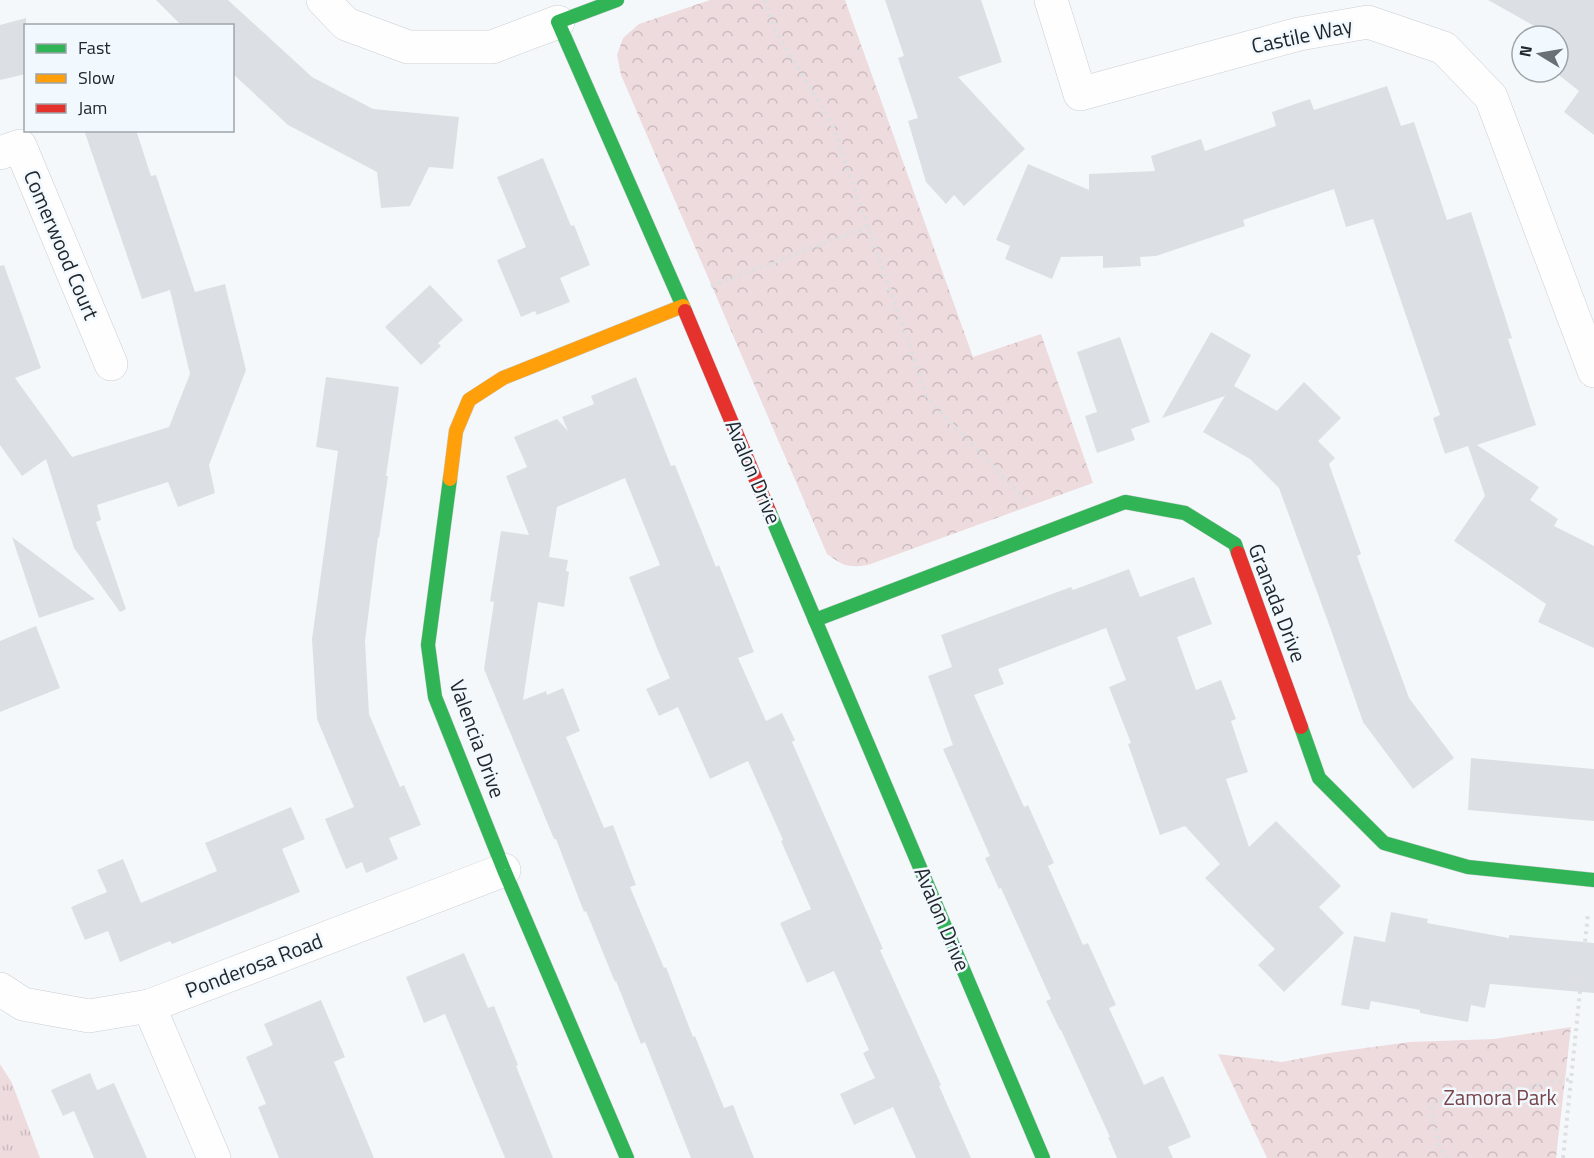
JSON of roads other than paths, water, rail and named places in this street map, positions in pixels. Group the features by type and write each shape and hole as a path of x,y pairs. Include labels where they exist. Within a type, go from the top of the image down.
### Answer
{"street":[{"path":"323,0 346,24 408,47 492,47 617,0"},
{"name":"Castile Way","path":"1051,0 1080,94 1299,34 1368,22 1444,48 1491,97 1594,370"},
{"name":"Avalon Drive","path":"558,22 683,306 1043,1158"},
{"name":"Comerwood Court","path":"0,153 20,146 111,364"},
{"name":"Valencia Drive","path":"627,1158 504,870 435,697 428,645 456,431 469,400 502,378 683,306"},
{"name":"Granada Drive","path":"815,620 1125,502 1185,513 1235,544 1319,778 1384,843 1468,867 1593,880"},
{"name":"Ponderosa Road","path":"0,989 22,1004 89,1016 149,1006 504,870"},
{"path":"149,1006 214,1158"}],"park label":[{"name":"Zamora Park","path":"1500,1098"}]}
